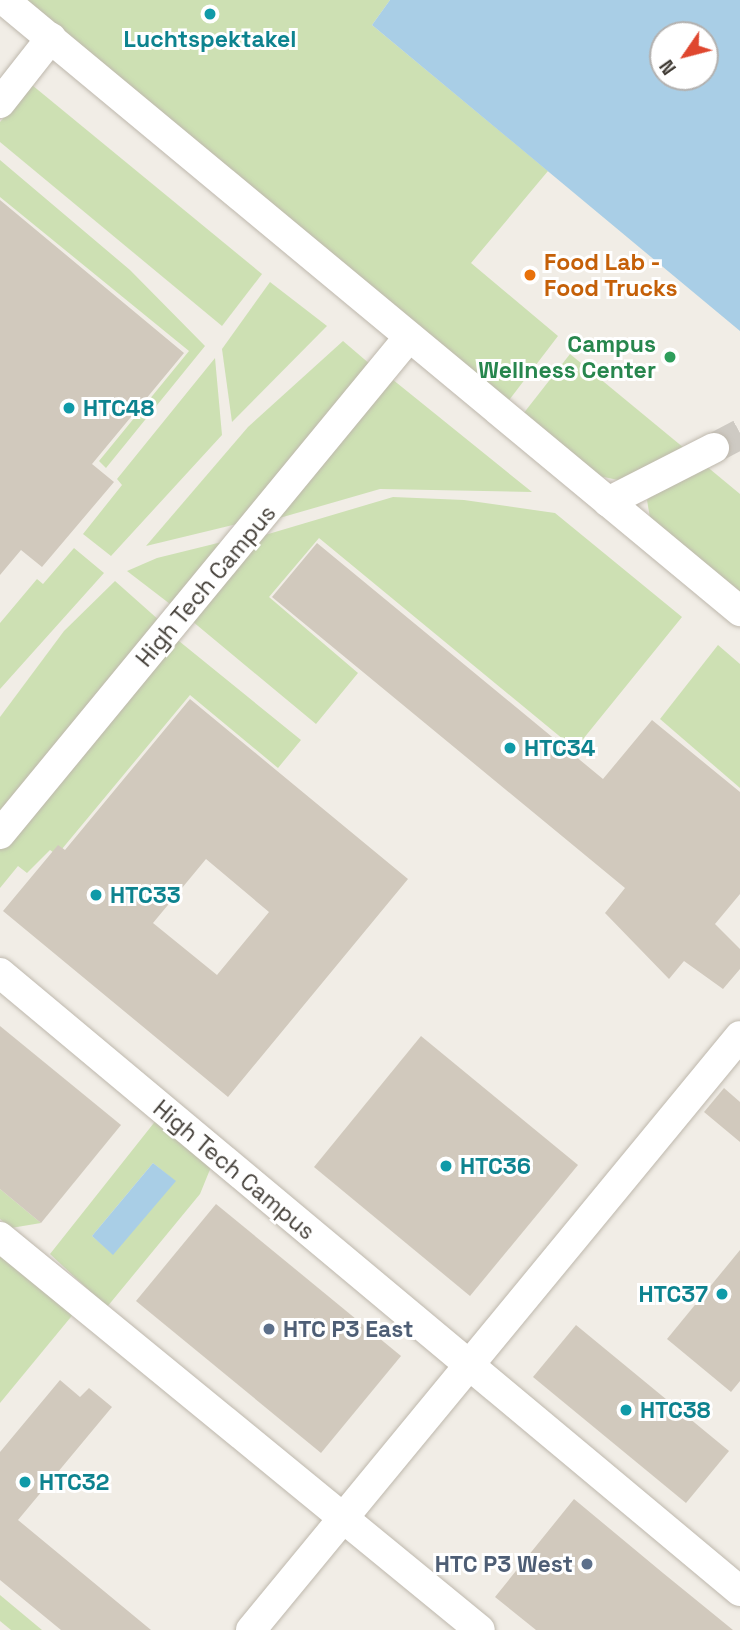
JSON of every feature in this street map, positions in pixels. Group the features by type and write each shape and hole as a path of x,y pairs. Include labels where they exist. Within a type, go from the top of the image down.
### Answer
{"street":[{"path":"4,0 740,611"},
{"path":"0,103 51,38"},
{"name":"High Tech Campus","path":"0,834 409,337"},
{"path":"608,502 714,448"},
{"name":"High Tech Campus","path":"0,973 740,1591"},
{"path":"251,1630 740,1036"},
{"path":"0,1237 203,1408 345,1517 480,1630"}],"green space":[{"path":"20,0 390,0 372,25 548,171 471,263 558,336 503,408"},
{"path":"32,85 262,274 222,326 0,142 0,122"},
{"path":"0,160 130,270 205,346 106,468 99,461 189,351 0,197"},
{"path":"270,282 327,326 232,422 222,349"},
{"path":"343,341 371,365 237,524 146,546 248,427"},
{"path":"570,354 684,448 618,480 594,475 523,414"},
{"path":"215,358 222,435 111,556 83,534 122,485 117,479"},
{"path":"392,379 532,492 380,489 276,519"},
{"path":"705,465 740,494 740,593 650,518 647,500 655,492"},
{"path":"393,497 464,500 555,513 682,617 575,749 319,538 269,597 358,673 316,724 192,621 265,535"},
{"path":"226,541 170,604 127,571 157,558"},
{"path":"74,548 104,573 0,689 0,623 37,579 43,584"},
{"path":"115,581 160,621 0,818 0,717 64,631"},
{"path":"174,637 301,740 278,768 190,695 57,855 50,850 27,873 18,866 0,888 0,850"},
{"path":"718,645 740,664 740,788 660,719"},
{"path":"157,1119 211,1167 200,1194 107,1307 50,1254","holes":["153,1163 175,1181 113,1254 92,1236"]},
{"path":"0,1189 41,1223 11,1228 0,1219"},
{"path":"0,1250 75,1312 0,1403"},
{"path":"0,1595 42,1630 11,1630 0,1621"}],"water":[{"path":"390,0 740,0 740,331 372,25"},
{"path":"153,1163 176,1181 113,1255 92,1236"}],"building":[{"name":"HTC48","path":"0,200 184,353 92,464 114,482 42,567 21,550 0,575"},
{"name":"HTC34","path":"317,543 603,779 652,720 740,792 740,894 715,924 740,949 740,969 723,989 684,961 669,979 605,913 625,888 272,597"},
{"name":"HTC33","path":"190,699 408,879 228,1097 3,911 58,845 65,850","holes":["206,859 269,912 217,975 153,923"]},
{"path":"0,1026 121,1125 41,1223 0,1189"},
{"name":"HTC36","path":"421,1036 578,1165 470,1296 314,1167"},
{"path":"724,1088 740,1102 740,1142 704,1112"},
{"name":"HTC P3 East","path":"216,1204 401,1356 321,1453 136,1301"},
{"name":"HTC37","path":"740,1250 740,1381 731,1392 667,1339"},
{"name":"HTC38","path":"576,1325 729,1451 686,1503 533,1377"},
{"name":"HTC32","path":"60,1380 80,1397 89,1388 112,1407 18,1520 151,1630 61,1630 0,1580 0,1452"},
{"name":"HTC P3 West","path":"574,1499 733,1630 536,1630 495,1597"}],"tunnel":[{"path":"714,448 740,434"}],"place":[{"name":"Luchtspektakel","path":"210,14"},
{"name":"Food Lab - Food Trucks","path":"530,275"},
{"name":"Campus Wellness Center","path":"670,357"},
{"name":"HTC48","path":"69,408"},
{"name":"HTC34","path":"510,748"},
{"name":"HTC33","path":"96,895"},
{"name":"HTC36","path":"446,1166"},
{"name":"HTC37","path":"722,1294"},
{"name":"HTC P3 East","path":"269,1329"},
{"name":"HTC38","path":"626,1410"},
{"name":"HTC32","path":"25,1482"},
{"name":"HTC P3 West","path":"587,1564"}]}
